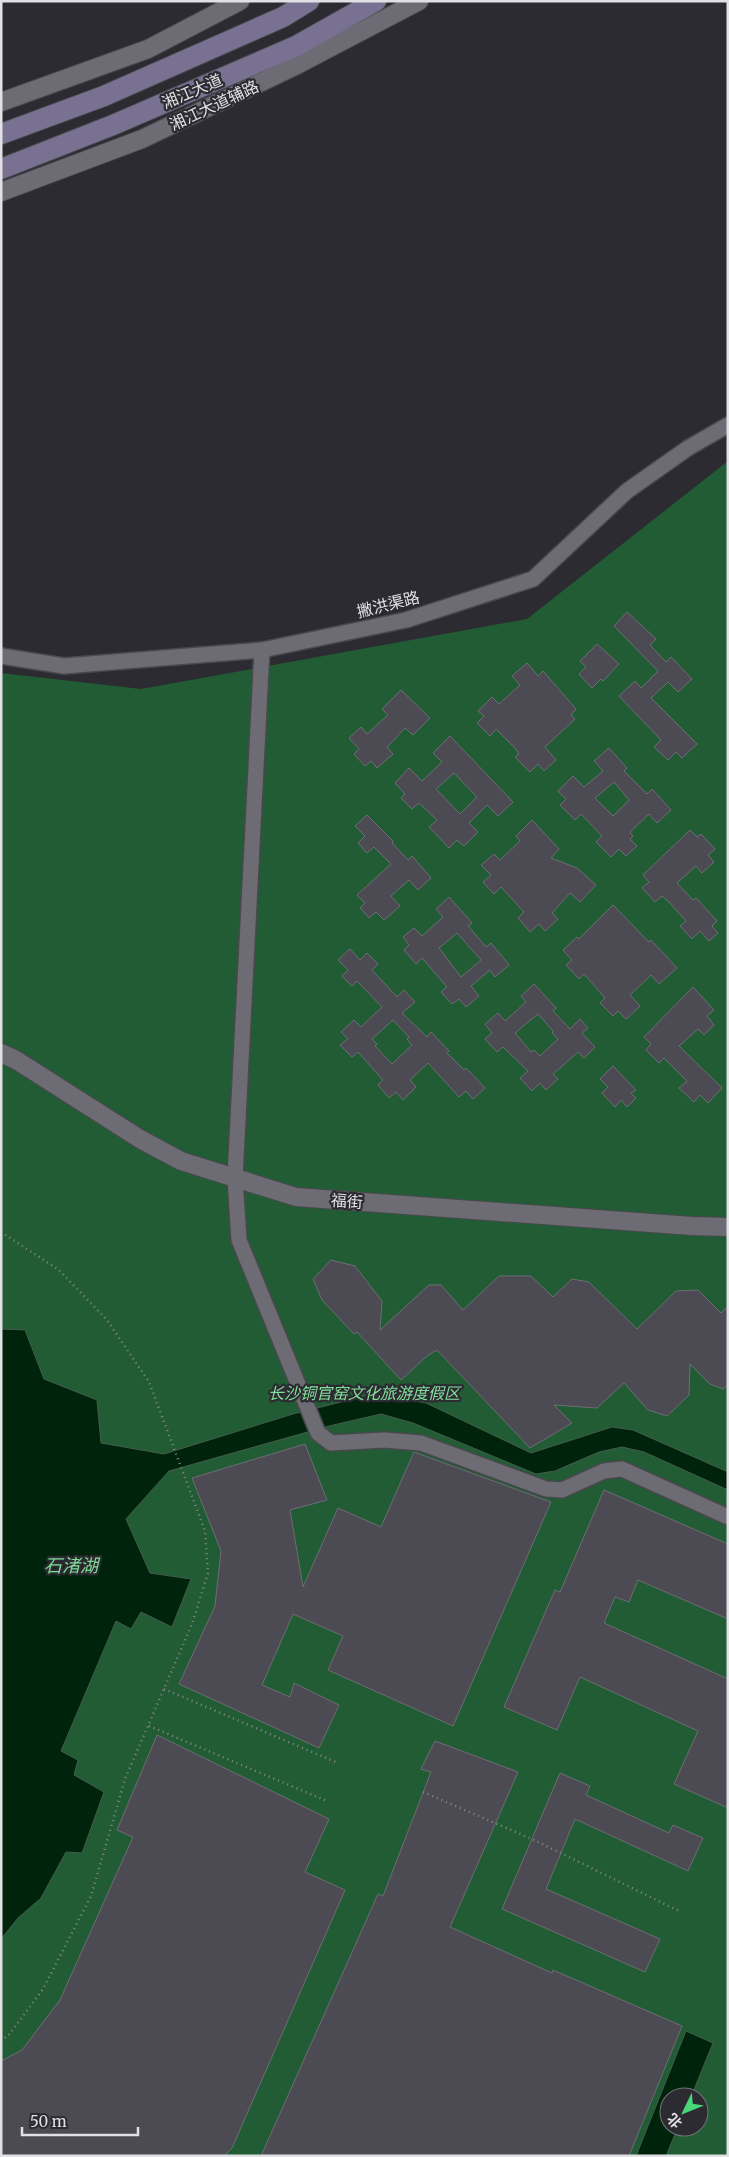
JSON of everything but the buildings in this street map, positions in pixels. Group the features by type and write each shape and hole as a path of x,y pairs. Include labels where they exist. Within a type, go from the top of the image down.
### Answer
{"main road":[{"name":"湘江大道","path":"1,134 104,96 283,17 309,1"},
{"name":"湘江大道","path":"1,169 113,125 296,46 376,1"}],"street":[{"path":"1,102 148,49 240,1"},
{"name":"湘江大道辅路","path":"1,192 142,139 295,66 418,1"},
{"name":"撇洪渠路","path":"1,656 64,666 262,650 406,620 533,579 627,491 688,448 728,425"},
{"path":"262,650 235,1178 239,1240 318,1434 331,1443 384,1440 421,1443 546,1489 562,1490 604,1471 622,1469 728,1517"},
{"name":"福街","path":"1,1053 16,1060 140,1139 181,1161 296,1197 672,1225 728,1227"}],"path":[{"path":"1,1232 59,1270 107,1320 149,1382 205,1531 208,1572 192,1624 125,1780 91,1896 43,1989 8,2036 1,2040"},
{"path":"164,1689 338,1762"},
{"path":"148,1726 327,1801"},
{"path":"423,1792 558,1852 679,1911"}],"green space":[{"name":"长沙铜官窑文化旅游度假区","path":"728,461 728,2156 1,2156 1,673 141,689 527,619"}],"water":[{"name":"石渚湖","path":"1,1329 25,1330 44,1379 97,1400 101,1443 164,1454 293,1414 373,1394 426,1403 531,1453 612,1427 633,1430 728,1472 728,1490 644,1452 622,1447 599,1452 555,1471 536,1474 413,1423 381,1414 329,1426 169,1471 126,1519 150,1573 191,1579 172,1627 141,1612 131,1629 116,1621 61,1751 78,1760 74,1775 104,1792 82,1853 66,1852 41,1898 18,1918 1,1939"},
{"path":"686,2031 713,2043 695,2087 664,2087"},
{"path":"659,2098 659,2137 674,2137 666,2156 636,2156"}]}
